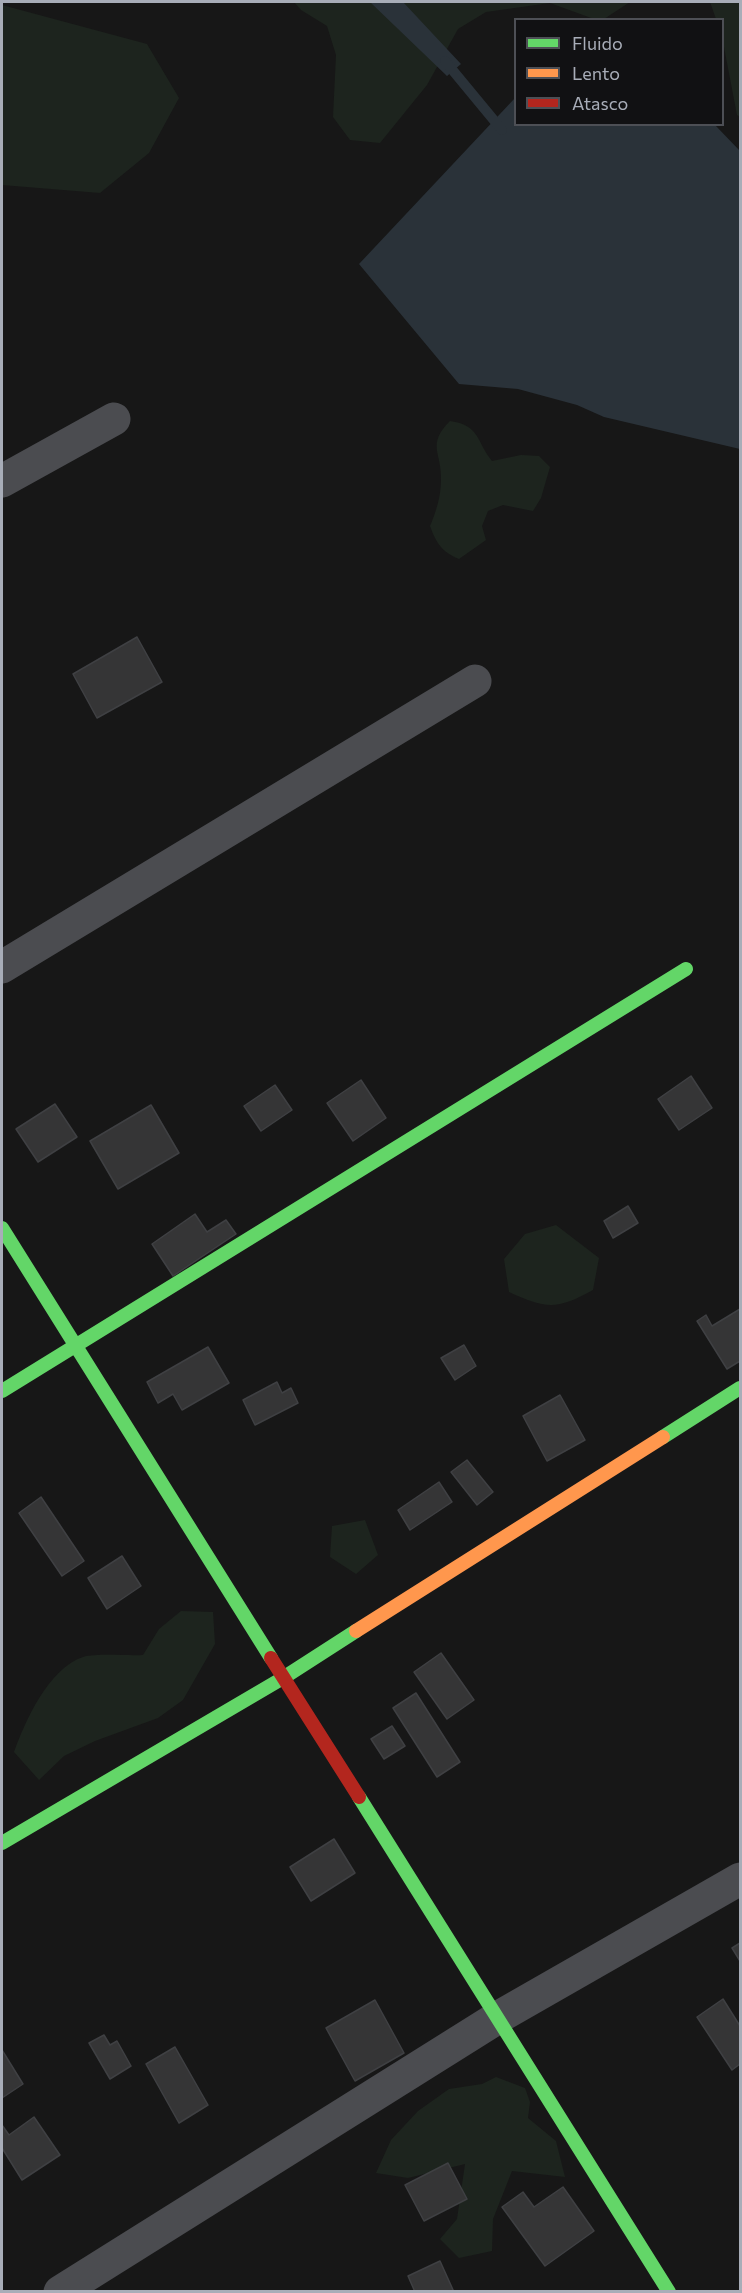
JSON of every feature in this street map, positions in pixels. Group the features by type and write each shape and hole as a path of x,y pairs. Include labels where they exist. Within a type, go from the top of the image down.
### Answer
{"street":[{"path":"2,481 114,419"},
{"path":"2,967 475,681"},
{"path":"2,1391 686,969"},
{"path":"2,1228 669,2292"},
{"path":"2,1844 283,1678 741,1388"},
{"path":"60,2292 497,2018 741,1879"}],"shaded area":[{"path":"294,2 630,2 606,18 591,18 550,3 486,12 458,29 427,85 380,143 350,140 333,117 336,55 327,26 301,10"},
{"path":"370,2 403,2 461,64 447,76"},
{"path":"710,2 740,2 740,117 737,115 724,47 724,18 716,18"},
{"path":"2,5 147,44 179,98 149,153 100,193 2,185"},
{"path":"514,99 514,126 716,126 740,151 740,449 604,417 577,405 518,389 459,384 359,264"},
{"path":"450,421 460,423 472,430 492,461 521,455 539,456 550,467 541,498 533,511 503,505 488,511 482,526 486,540 459,559 440,546 430,526 438,504 441,486 437,443 443,429"},
{"path":"556,1225 599,1258 593,1290 570,1301 551,1305 533,1302 509,1292 504,1259 525,1234"},
{"path":"365,1520 378,1555 356,1574 330,1557 332,1526"},
{"path":"181,1611 213,1612 215,1644 183,1700 158,1718 95,1741 64,1756 39,1780 14,1752 32,1711 59,1672 83,1657 143,1655 159,1629"},
{"path":"496,2077 525,2088 530,2102 528,2118 556,2141 565,2177 512,2171 493,2219 492,2251 459,2258 440,2239 457,2219 465,2164 408,2178 376,2173 391,2140 418,2111 449,2089 482,2084"}],"building":[{"path":"137,637 162,682 97,718 73,674"},
{"path":"691,1076 712,1108 679,1130 658,1099"},
{"path":"361,1080 386,1118 353,1141 327,1103"},
{"path":"275,1085 292,1110 261,1131 244,1106"},
{"path":"55,1104 77,1137 38,1162 16,1129"},
{"path":"151,1105 179,1153 118,1189 90,1141"},
{"path":"628,1206 638,1223 613,1238 604,1221"},
{"path":"195,1214 207,1232 226,1220 236,1234 173,1276 152,1244"},
{"path":"740,1309 740,1361 727,1369 697,1321 706,1315 712,1326"},
{"path":"464,1345 476,1366 455,1380 441,1358"},
{"path":"208,1347 229,1383 182,1410 173,1394 158,1403 147,1382"},
{"path":"277,1382 282,1393 291,1388 298,1403 255,1425 243,1400"},
{"path":"560,1395 585,1440 547,1461 523,1416"},
{"path":"467,1460 493,1492 477,1505 451,1472"},
{"path":"439,1482 452,1502 410,1530 398,1510"},
{"path":"41,1497 84,1561 62,1576 19,1513"},
{"path":"122,1556 141,1586 107,1609 88,1578"},
{"path":"441,1653 474,1700 447,1719 414,1672"},
{"path":"416,1693 460,1762 437,1777 393,1708"},
{"path":"392,1726 405,1746 384,1759 371,1739"},
{"path":"334,1839 355,1873 311,1901 290,1867"},
{"path":"740,1943 740,1961 732,1948"},
{"path":"723,1999 740,2026 740,2064 732,2070 697,2017"},
{"path":"375,2000 404,2053 355,2081 326,2028"},
{"path":"104,2035 110,2045 117,2041 131,2066 110,2079 89,2043"},
{"path":"175,2047 208,2105 179,2123 146,2064"},
{"path":"2,2050 23,2084 2,2098"},
{"path":"34,2117 60,2155 22,2180 2,2148 2,2125 9,2135"},
{"path":"448,2163 467,2199 424,2221 405,2185"},
{"path":"563,2187 594,2231 545,2266 502,2207 523,2192 534,2207"},
{"path":"440,2261 454,2292 415,2292 408,2276"}],"waterway":[{"path":"445,61 502,130"}],"traffic: fast":[{"path":"2,1391 686,969"},
{"path":"2,1228 271,1658"},
{"path":"663,1437 740,1388"},
{"path":"2,1843 283,1678 356,1631"},
{"path":"359,1797 669,2292"}],"traffic: slow":[{"path":"356,1631 663,1437"}],"traffic: jam":[{"path":"271,1658 359,1797"}]}
